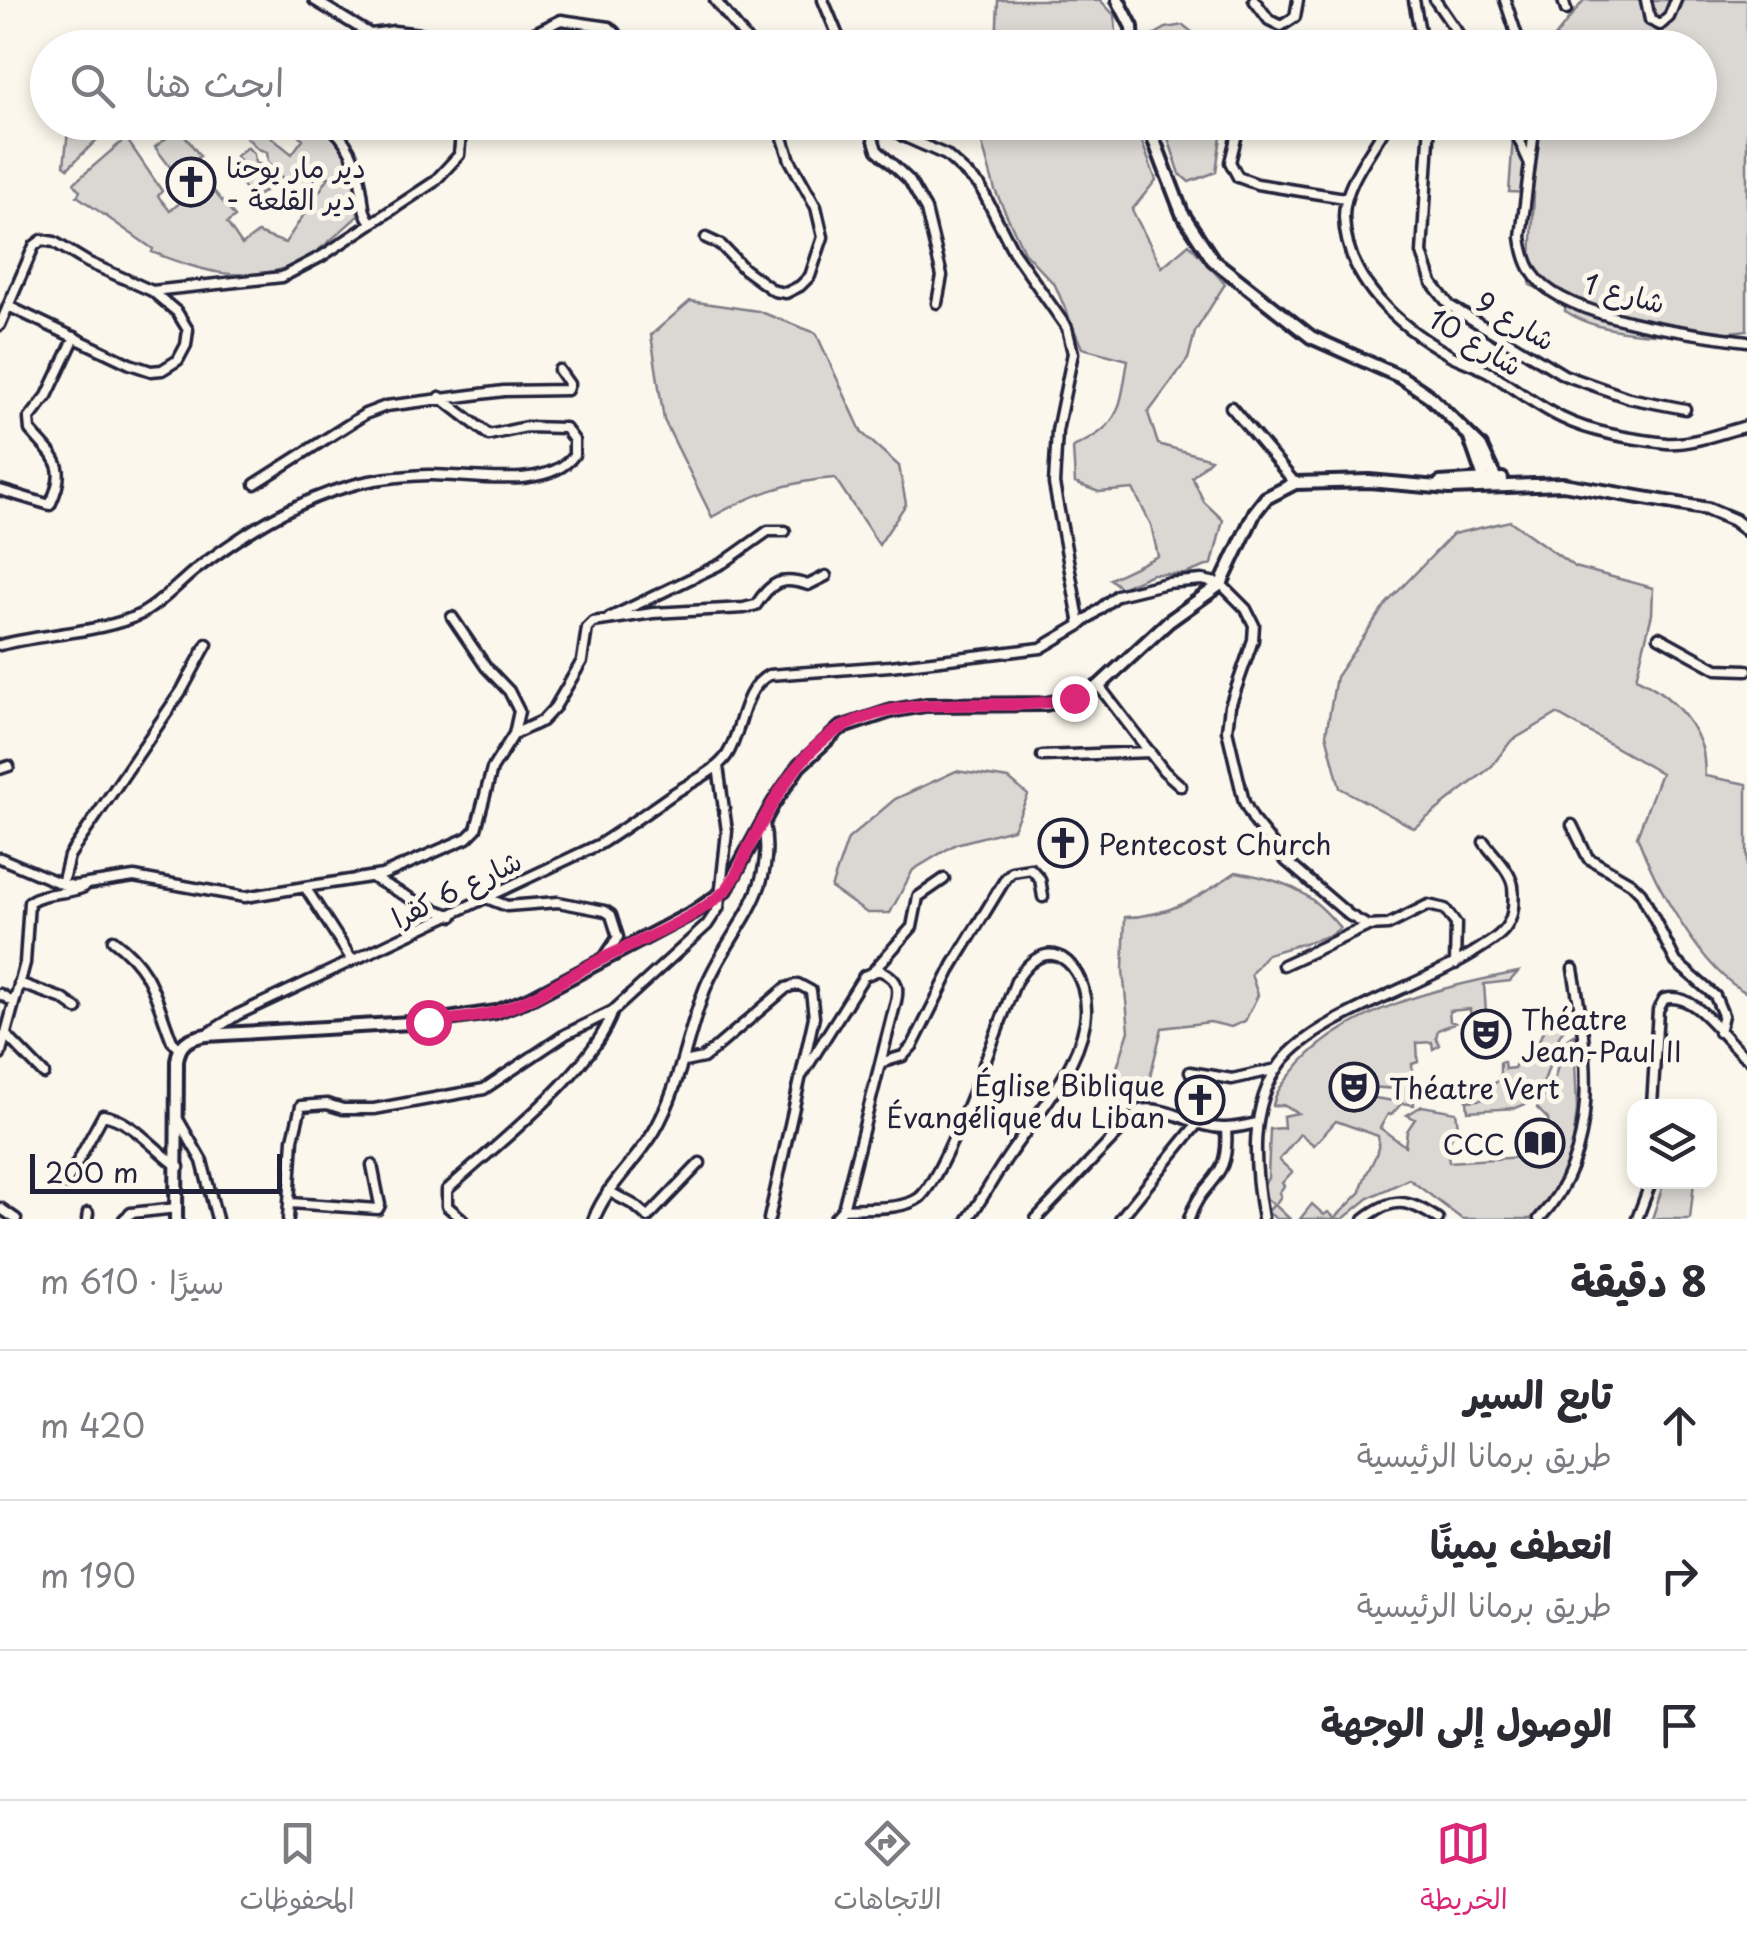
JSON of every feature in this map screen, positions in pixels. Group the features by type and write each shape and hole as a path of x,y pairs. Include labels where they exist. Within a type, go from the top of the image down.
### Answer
{"main road":[{"path":"1118,0 1132,30"},
{"path":"1154,140 1182,213 1213,260 1311,337 1418,386 1470,438 1492,483"},
{"path":"177,1214 180,1049 187,1041 206,1035 428,1022 479,1016 516,1005 722,894 734,880 763,821 811,752 840,728 926,705 1046,704 1074,698 1099,686 1168,622 1221,584 1255,512 1266,498 1295,483 1435,485 1450,480 1492,483 1522,478 1708,509 1747,530"}],"street":[{"path":"314,0 365,30"},
{"path":"715,0 739,30"},
{"path":"823,0 836,30"},
{"path":"1254,0 1268,20 1281,26 1295,17 1298,0"},
{"path":"1414,0 1420,30"},
{"path":"1434,0 1455,30"},
{"path":"1505,0 1515,30"},
{"path":"1564,0 1566,10"},
{"path":"1646,0 1650,20 1660,25 1676,0"},
{"path":"541,30 561,20 612,30"},
{"path":"344,140 358,172 364,214 372,222"},
{"path":"0,325 34,246 42,240 54,242 138,287 152,290 282,277 406,202 449,169 459,155 460,140"},
{"path":"706,238 721,244 744,269 774,291 786,293 810,276 823,237 816,207 784,140"},
{"path":"874,140 877,150 908,180 926,210 942,276 937,303"},
{"path":"911,140 946,155 980,186 1012,251 1068,328 1072,353 1057,432 1054,484 1080,625"},
{"path":"1236,140 1230,162 1238,176 1257,184 1346,198 1378,140"},
{"name":"شارع 9","path":"1429,140 1422,252 1432,282 1450,306 1564,375 1628,398 1685,408"},
{"path":"1519,140 1531,166"},
{"name":"شارع 1","path":"1533,140 1522,237 1531,271 1544,285 1565,299 1604,314 1747,342"},
{"name":"شارع 10","path":"1346,198 1346,238 1376,300 1451,356 1488,372 1548,411 1584,427 1675,443 1747,426"},
{"path":"8,306 140,368 162,370 183,353 188,330 178,312 152,290"},
{"path":"0,490 50,505 60,470 54,455 30,430 29,419 47,396 75,337"},
{"path":"255,484 365,414 386,406 440,397 567,390 569,384 559,370"},
{"path":"0,645 146,612 234,544 286,508 311,497 362,482 410,476 514,479 563,467 574,455 574,440 565,428 547,425 484,434 440,397"},
{"path":"1231,408 1295,483"},
{"path":"605,620 723,563 768,531 785,531"},
{"path":"514,734 542,721 555,707 582,660 586,628 593,622 653,613 744,608 756,605 768,586 790,580 808,585 826,576"},
{"path":"288,1219 293,1139 301,1106 327,1104 343,1109 374,1109 484,1088 566,1034 612,1010 707,925 722,894 726,831 718,766 730,749 751,694 768,674 890,666 1041,648 1080,625 1117,595 1140,587 1202,580 1221,584 1246,609 1254,625 1253,640 1228,716 1230,748 1247,810 1286,861 1368,926"},
{"path":"0,1055 25,963 29,902 38,896 65,894 88,885 134,877 245,897 373,878 472,834 492,769 514,734 519,711 452,617"},
{"path":"1659,637 1716,669 1747,670"},
{"path":"62,884 69,856 182,690 207,644"},
{"path":"1099,686 1180,786"},
{"path":"1042,756 1150,752"},
{"name":"شارع 6 كفرا","path":"206,1035 237,1015 600,844 718,766"},
{"path":"594,1219 608,1192 654,1131 684,1062 708,980 760,888 767,857 763,821"},
{"path":"1572,825 1588,858 1632,883 1676,962 1716,996 1723,1015 1718,1032"},
{"path":"1263,1219 1258,1192 1257,1123 1264,1094 1278,1069 1311,1035 1455,964 1498,936 1510,920 1512,882 1484,842"},
{"path":"0,858 62,884 88,885"},
{"path":"883,1062 903,1056 912,1044 953,965 1006,878 1012,872 1031,869 1040,880 1044,897"},
{"path":"373,878 453,916"},
{"path":"802,1075 859,983 916,922 914,906 918,897 944,879"},
{"path":"305,888 352,960"},
{"path":"489,899 507,906 558,902 605,911 612,915 618,937 604,958"},
{"path":"1284,964 1368,926 1388,925 1428,905 1445,909 1456,924 1455,964"},
{"path":"113,940 140,961 172,1041 180,1049"},
{"path":"843,1209 911,1202 922,1196 956,1130 1016,980 1039,955 1055,954 1069,963 1081,985 1086,1008 1082,1033 1068,1068 968,1219"},
{"path":"834,1219 843,1209 883,1062 898,987 888,974 875,969"},
{"path":"1539,1219 1570,1176 1583,1124 1585,1061 1573,969"},
{"path":"18,983 63,999 77,1009"},
{"path":"684,1062 702,1058 786,988 798,984 808,987 815,1005 769,1219"},
{"path":"0,994 14,1002"},
{"path":"1652,1099 1658,1010 1664,999 1676,997 1694,1006 1747,1058"},
{"path":"462,1219 447,1206 447,1190 546,1098 603,1033 612,1010"},
{"path":"5,1034 44,1074"},
{"path":"1190,1072 1232,1079 1278,1069"},
{"path":"1036,1219 1140,1110 1161,1110 1198,1124 1226,1128 1257,1123"},
{"path":"66,1183 103,1114 130,1124 148,1145 178,1167"},
{"path":"179,1121 202,1161 217,1219"},
{"path":"1120,1219 1198,1124"},
{"path":"1189,1219 1227,1160 1226,1128"},
{"path":"608,1192 648,1217 700,1163"},
{"path":"290,1202 380,1208 372,1165"},
{"path":"1636,1219 1647,1189"},
{"path":"1364,1219 1394,1202 1408,1203 1436,1218"},
{"path":"339,1219 342,1206"},
{"path":"0,1208 16,1219"},
{"path":"124,1219 130,1212 177,1214"}],"shaded area":[{"path":"998,0 1100,0 1115,16 1116,30 997,30"},
{"path":"1584,0 1747,0 1747,330 1679,335 1628,332 1582,320 1565,311 1565,301 1530,285 1534,193 1509,192 1513,140 1717,140 1717,30 1560,30"},
{"path":"1183,25 1189,30 1162,30"},
{"path":"67,140 97,140 68,168 64,165"},
{"path":"127,140 162,191 158,196 170,211 200,186 205,193 213,190 235,217 227,223 242,245 258,233 285,243 329,177 317,176 307,190 291,188 268,161 267,152 249,140 274,140 292,154 302,140 341,140 349,154 356,184 358,216 308,258 271,272 219,273 152,252 153,249 77,196 80,191 74,183"},
{"path":"164,140 188,140 200,156 176,175 155,147"},
{"path":"981,140 1141,140 1156,180 1132,210 1162,267 1189,244 1225,284 1195,332 1188,359 1148,413 1158,444 1211,459 1192,477 1204,502 1223,520 1212,564 1185,574 1152,574 1121,588 1110,579 1158,556 1151,525 1133,489 1099,492 1075,483 1073,447 1101,432 1115,414 1128,360 1082,348 1055,285 1024,252 995,190"},
{"path":"1169,140 1220,140 1216,172 1189,182 1180,174"},
{"path":"247,147 254,154 255,163 263,165 278,181 253,199 229,169"},
{"path":"690,301 758,311 816,333 862,433 899,466 906,504 879,545 835,478 771,490 712,517 664,420 651,335"},
{"path":"1510,521 1575,567 1653,588 1652,614 1636,678 1666,697 1690,723 1702,749 1705,776 1747,784 1747,993 1730,982 1697,946 1655,878 1637,836 1661,773 1557,714 1511,741 1491,767 1414,828 1340,788 1326,734 1336,677 1386,604 1453,534"},
{"path":"956,771 1009,779 1028,795 1013,829 956,844 913,870 890,913 867,913 831,888 848,839 895,799"},
{"path":"1236,872 1294,888 1317,904 1340,928 1331,935 1267,954 1251,974 1258,995 1245,1021 1231,1027 1210,1022 1162,1028 1149,1081 1133,1101 1118,1099 1112,1083 1129,1031 1123,970 1125,917 1170,909"},
{"path":"1518,972 1510,981 1484,984 1486,1013 1472,1033 1470,1009 1449,1011 1450,1021 1455,1023 1438,1030 1436,1038 1440,1045 1433,1049 1432,1042 1417,1043 1418,1062 1412,1064 1414,1105 1402,1103 1388,1114 1380,1128 1405,1146 1407,1131 1415,1119 1407,1115 1422,1106 1456,1112 1458,1126 1446,1141 1449,1162 1552,1155 1555,1134 1550,1134 1548,1119 1537,1108 1554,1081 1564,1042 1574,1034 1577,1110 1571,1161 1541,1212 1530,1219 1462,1219 1409,1179 1370,1197 1343,1219 1300,1219 1312,1204 1324,1215 1328,1212 1335,1218 1361,1192 1375,1158 1378,1136 1336,1121 1314,1145 1300,1134 1279,1160 1292,1172 1282,1183 1275,1205 1290,1219 1277,1219 1267,1212 1274,1205 1267,1199 1263,1186 1268,1178 1270,1129 1284,1128 1283,1116 1298,1113 1283,1105 1273,1106 1274,1101 1313,1051 1337,1032 1395,1004","holes":["1338,1078 1397,1089 1394,1101 1336,1092"]},
{"path":"1568,1009 1572,1020 1560,1034 1541,1090 1516,1108 1468,1111 1467,1101 1488,1099 1487,1091 1481,1091 1481,1087 1500,1079 1500,1062 1504,1062 1505,1069 1514,1068 1518,1059 1532,1060 1544,1028 1553,1024 1554,1013"},
{"path":"1662,1189 1693,1189 1690,1219 1652,1219"}],"place":[{"name":"دير مار يوحنا - دير القلعة","path":"191,182"},
{"name":"Pentecost Church","path":"1063,843"},
{"name":"Théatre Jean-Paul II","path":"1486,1034"},
{"name":"Théatre Vert","path":"1354,1087"},
{"name":"Église Biblique Évangélique du Liban","path":"1200,1100"},
{"name":"CCC","path":"1540,1143"}],"route":[{"path":"428,1022 479,1016 516,1005 722,894 734,880 763,821 799,766 840,728 891,711 926,705 1032,706 1074,698"}]}
